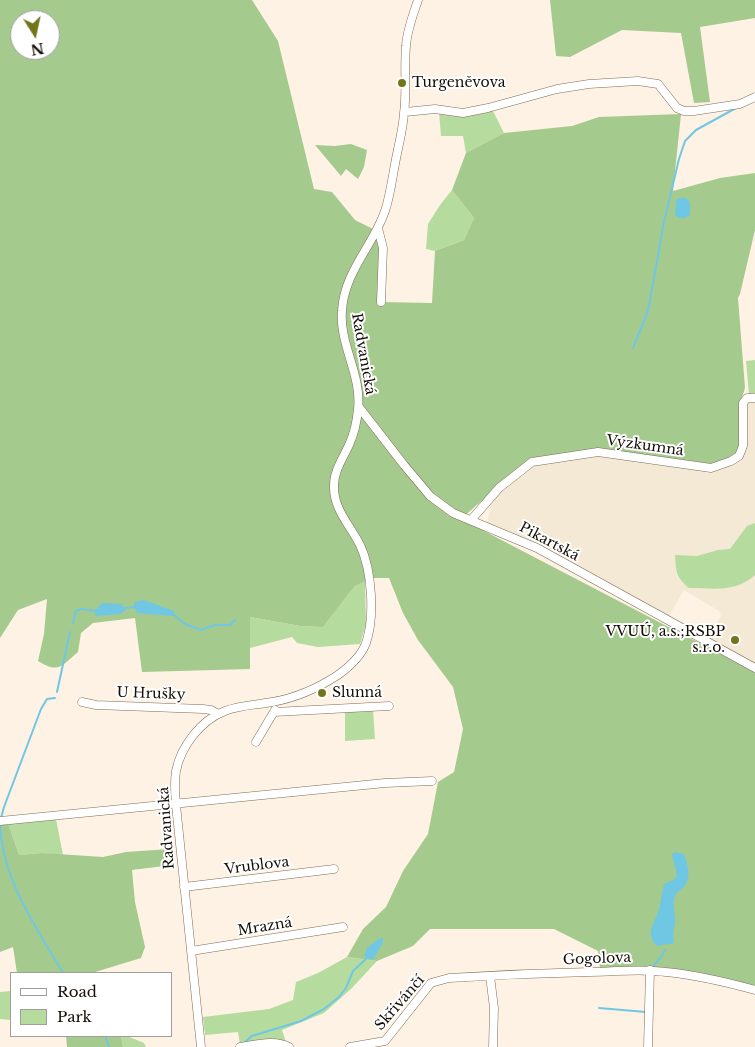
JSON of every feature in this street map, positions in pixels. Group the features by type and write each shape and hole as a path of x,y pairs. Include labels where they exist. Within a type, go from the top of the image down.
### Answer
{"street":[{"name":"Radvanická","path":"201,1047 176,805 175,782 181,757 198,730 218,714 243,706 279,701 307,692 338,675 357,659 367,640 370,625 370,600 366,562 360,545 341,515 336,503 334,488 336,472 354,429 359,407 358,386 343,332 342,306 349,279 378,228 387,205 404,112 406,45 418,0"},
{"path":"404,112 435,109 463,113 557,90 590,84 638,81 658,84 677,108 684,111 740,104 755,97"},
{"path":"378,228 383,248 381,302"},
{"name":"Výzkumná","path":"471,520 499,488 532,462 598,452 711,468 731,461 739,456 743,446 742,403 748,398 755,398"},
{"name":"Pikartská","path":"359,407 430,496 453,513 530,544 755,668"},
{"path":"256,742 279,701"},
{"name":"U Hrušky","path":"82,702 96,705 203,709 211,710 218,714"},
{"path":"274,712 389,706"},
{"path":"0,821 432,781"},
{"name":"Vrublova","path":"184,887 334,869"},
{"name":"Mrazná","path":"191,951 343,927"},
{"path":"648,1047 650,970"},
{"name":"Gogolova","path":"438,980 490,976 650,970 720,981 755,990"},
{"path":"490,976 494,1003 493,1047"},
{"name":"Skřivánčí","path":"350,1047 385,1041 431,983 438,980"},
{"path":"240,1047 274,1043 283,1044 288,1047"}],"shaded area":[{"path":"755,400 755,665 708,639 721,616 719,611 684,590 668,617 531,541 487,524 493,497 532,466 597,456 743,455 747,443 745,404"}],"green space":[{"path":"0,0 252,0 278,41 314,189 332,192 355,220 381,233 380,302 432,303 435,251 464,240 474,218 452,190 466,153 504,133 572,126 599,117 681,114 673,191 720,178 755,173 755,230 738,298 745,388 740,403 741,444 738,452 730,458 711,465 600,449 530,458 461,519 755,672 755,986 660,967 600,969 598,951 554,929 430,929 413,946 377,961 347,957 363,929 386,907 403,871 428,834 438,782 454,772 463,729 453,687 418,640 403,613 389,578 372,578 355,586 323,627 300,626 250,617 250,669 142,672 135,618 93,623 81,633 78,652 59,667 51,667 38,661 44,634 47,599 18,610 0,638"},
{"path":"550,0 755,0 755,18 700,27 710,102 694,103 681,33 622,30 570,57 556,56"},
{"path":"492,109 504,133 466,153 463,136 441,136 439,112"},
{"path":"351,144 367,150 364,167 358,179 346,169 341,176 315,145 335,146"},
{"path":"452,190 474,218 464,240 435,251 426,249 428,224"},
{"path":"755,360 755,393 749,394 746,361"},
{"path":"755,523 755,575 739,585 716,589 689,588 681,581 676,570 675,555 697,556 718,550 730,549 747,526"},
{"path":"365,581 366,624 360,644 318,647 297,643 292,637 250,648 250,617 300,626 323,627 355,586"},
{"path":"373,710 375,739 345,741 345,711"},
{"path":"56,819 63,855 42,853 19,855 8,823"},
{"path":"8,823 19,855 42,853 103,857 126,852 170,849 172,865 132,870 135,902 145,947 141,958 95,972 17,972 13,947 0,952 0,824"},
{"path":"347,957 377,961 352,988 324,1013 282,1030 286,1042 274,1039 240,1044 238,1032 205,1035 203,1017 269,1009 293,1000 296,982 318,973"},
{"path":"10,991 10,1020 0,1019 0,992"},
{"path":"66,1037 121,1037 123,1047 67,1047"},
{"path":"121,1037 129,1037 144,1043 146,1047 123,1047"}],"water":[{"path":"686,198 690,202 690,215 685,218 679,218 675,215 676,200"},
{"path":"144,600 174,611 174,615 137,613 134,606 135,602"},
{"path":"102,603 121,604 126,610 120,614 97,616 95,611"},
{"path":"675,852 684,854 688,867 688,880 683,888 676,893 674,899 674,943 657,946 651,937 651,932 659,909 664,884 677,876 672,854"},
{"path":"380,938 383,938 383,942 373,960 364,957 367,948"}],"waterway":[{"path":"633,348 648,311 664,222 685,141 696,130 736,108"},
{"path":"124,608 137,607"},
{"path":"73,623 76,611 81,609 97,611"},
{"path":"173,614 185,624 201,630 215,625 230,625 235,620"},
{"path":"57,692 70,632"},
{"path":"1,818 41,709 47,699 55,698"},
{"path":"0,824 7,864 22,902 62,972"},
{"path":"654,965 665,950"},
{"path":"245,1042 252,1036 301,1021 324,1009 339,997 346,988 353,971 367,958"},
{"path":"599,1008 646,1012"},
{"path":"105,1037 109,1047"}],"place":[{"name":"Turgeněvova","path":"402,83"},
{"name":"VVUÚ, a.s.;RSBP s.r.o.","path":"735,640"},
{"name":"Slunná","path":"322,693"}]}
